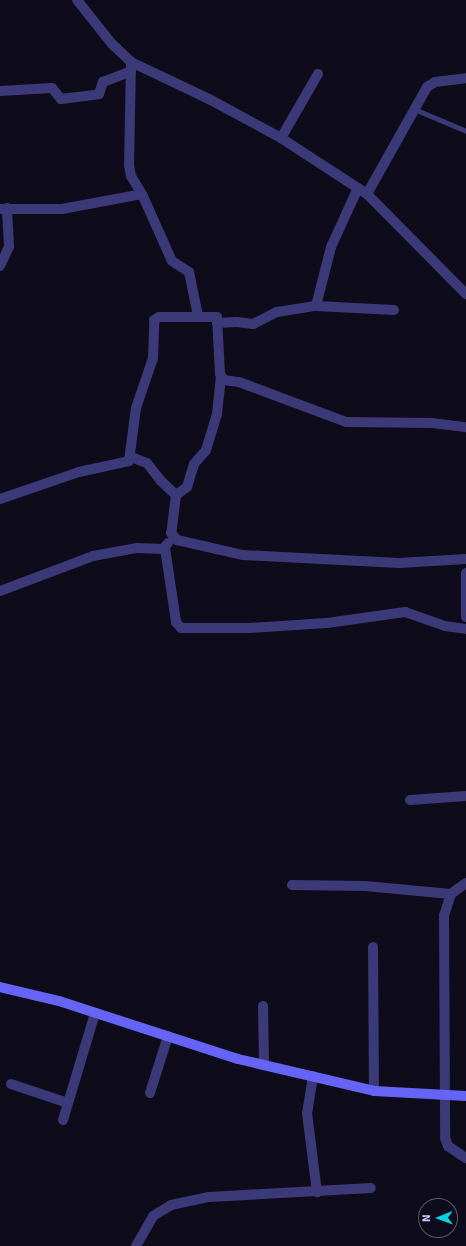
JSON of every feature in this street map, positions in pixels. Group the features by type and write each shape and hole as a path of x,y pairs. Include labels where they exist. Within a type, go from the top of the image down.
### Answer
{"main road":[{"path":"0,986 95,1013 264,1065 374,1091 466,1096"}],"street":[{"path":"77,0 131,66 209,98 281,138 367,194 466,294"},
{"path":"0,91 52,88 61,99 100,94 103,82 131,66"},
{"path":"131,66 129,165 131,176 142,194 172,261 189,272 198,316"},
{"path":"281,138 318,74"},
{"path":"367,194 414,109 430,84 466,78"},
{"path":"316,306 331,247 358,188"},
{"path":"0,266 9,247 3,209 62,209 142,194"},
{"path":"217,323 237,322 253,324 277,312 316,306 394,310"},
{"path":"0,500 79,472 126,463 131,457 136,408 152,358 155,319 215,316 217,323 221,378 217,414 206,450 194,464 188,487 176,494"},
{"path":"221,378 346,422 432,423 466,427"},
{"path":"131,457 147,462 161,481 176,494"},
{"path":"176,494 172,536 165,548 176,622 181,628 250,628 327,623 405,612 445,626 466,629"},
{"path":"172,536 177,540 243,555 399,564 466,560"},
{"path":"0,591 103,554 136,548 165,548"},
{"path":"466,573 466,617"},
{"path":"410,800 466,796"},
{"path":"466,883 451,894 444,915 446,1143 451,1150 466,1158"},
{"path":"292,885 365,886 451,894"},
{"path":"373,946 374,1091"},
{"path":"263,1006 264,1065"},
{"path":"63,1120 95,1013"},
{"path":"150,1093 168,1036"},
{"path":"313,1076 307,1113 317,1192"},
{"path":"11,1084 68,1103"},
{"path":"136,1246 152,1216 171,1205 209,1197 371,1188"}],"lane":[{"path":"414,109 466,131"}]}
